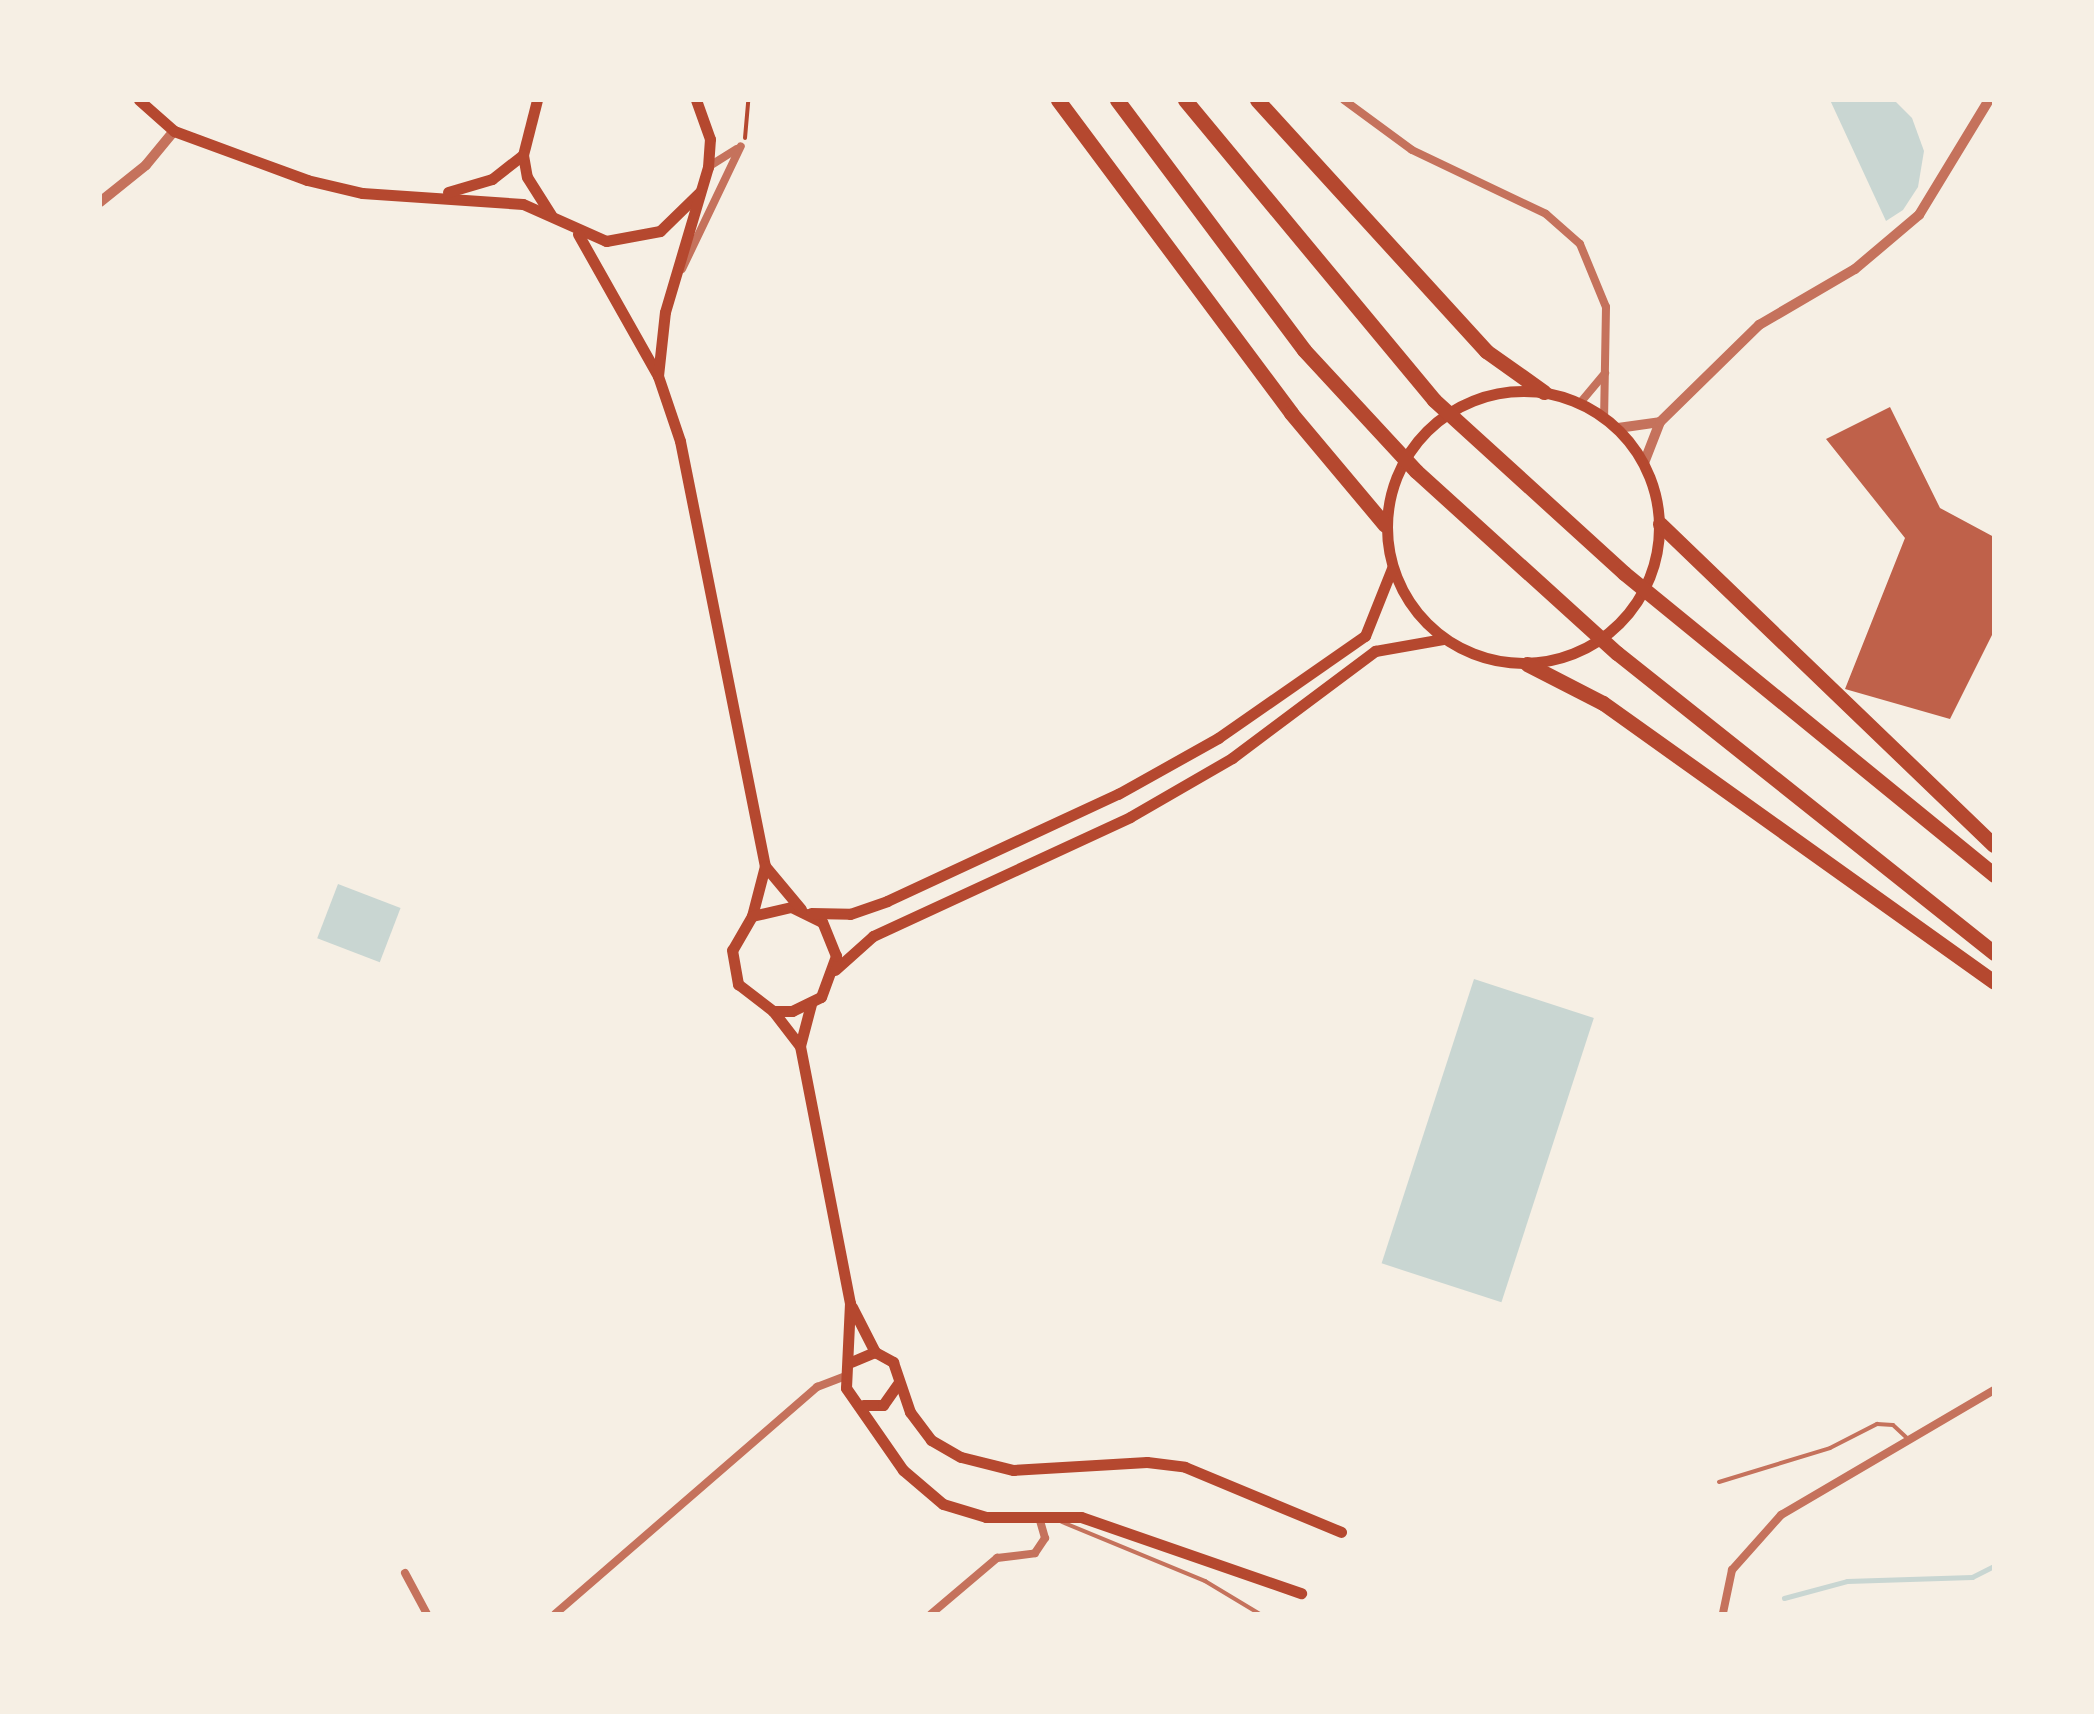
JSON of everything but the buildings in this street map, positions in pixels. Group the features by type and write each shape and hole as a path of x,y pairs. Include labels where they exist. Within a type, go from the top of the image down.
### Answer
{"highway":[{"path":"1058,100 1291,413 1386,525"},
{"path":"1117,100 1304,350 1416,471 1617,653 1994,953"},
{"path":"1185,100 1434,400 1624,574 1994,875"},
{"path":"1257,100 1486,351 1544,392"},
{"path":"1660,524 1994,845"},
{"path":"1528,664 1617,712 1994,982"}],"main road":[{"path":"139,100 174,131 308,180 362,193 524,204 578,234 634,240 660,231 700,192"},
{"path":"538,100 523,155 536,198 555,219"},
{"path":"658,376 672,291 708,166 710,138 696,100"},
{"path":"411,194 464,190 523,155"},
{"path":"578,234 658,376 680,441 765,866 752,916 737,935 732,965 747,997 774,1011 800,1046 850,1303 851,1362 845,1376 846,1388 862,1405 902,1470 943,1504 986,1517 1080,1517 1301,1593"},
{"path":"1544,392 1580,403 1604,417 1618,428 1644,463 1660,524 1655,566 1636,604 1607,636 1570,656 1528,664 1483,658 1443,639 1412,608 1392,568 1386,525 1394,479 1418,439 1463,406 1497,393 1544,392"},
{"path":"752,916 772,908 850,914 887,902 1118,794 1218,738 1365,636 1392,568"},
{"path":"800,1046 812,1004 835,970 873,936 1130,817 1232,758 1375,652 1443,639"},
{"path":"765,866 830,934 835,970"},
{"path":"774,1011 812,1004"},
{"path":"850,1303 875,1352 893,1362 910,1412 932,1440 962,1456 1013,1470 1147,1462 1185,1466 1341,1532"},
{"path":"851,1362 875,1352"},
{"path":"862,1405 883,1405 900,1381"}],"street":[{"path":"1344,100 1412,150 1533,208 1580,244 1606,307 1604,417"},
{"path":"1644,463 1660,422 1759,325 1894,240 1940,185 1989,100"},
{"path":"100,202 146,165 174,131"},
{"path":"708,166 741,146"},
{"path":"672,291 741,146"},
{"path":"1580,403 1604,373"},
{"path":"1618,428 1660,422"},
{"path":"555,1614 817,1388 845,1376"},
{"path":"1723,1614 1732,1570 1780,1515 1906,1437 1994,1390"},
{"path":"931,1614 997,1558 1035,1553 1046,1538 1039,1517"},
{"path":"405,1573 427,1614"}],"lane":[{"path":"1719,1482 1830,1448 1876,1424 1892,1425 1906,1437"},
{"path":"1054,1517 1205,1581 1260,1614"}],"path":[{"path":"741,146 750,107 748,100"}],"shaded area":[{"path":"1830,100 1894,100 1912,118 1924,151 1918,187 1903,210 1886,221"},
{"path":"338,884 401,908 380,962 317,938"},
{"path":"1474,979 1594,1018 1501,1302 1382,1263"}],"waterway":[{"path":"1784,1598 1847,1581 1972,1577 1994,1566"}]}
